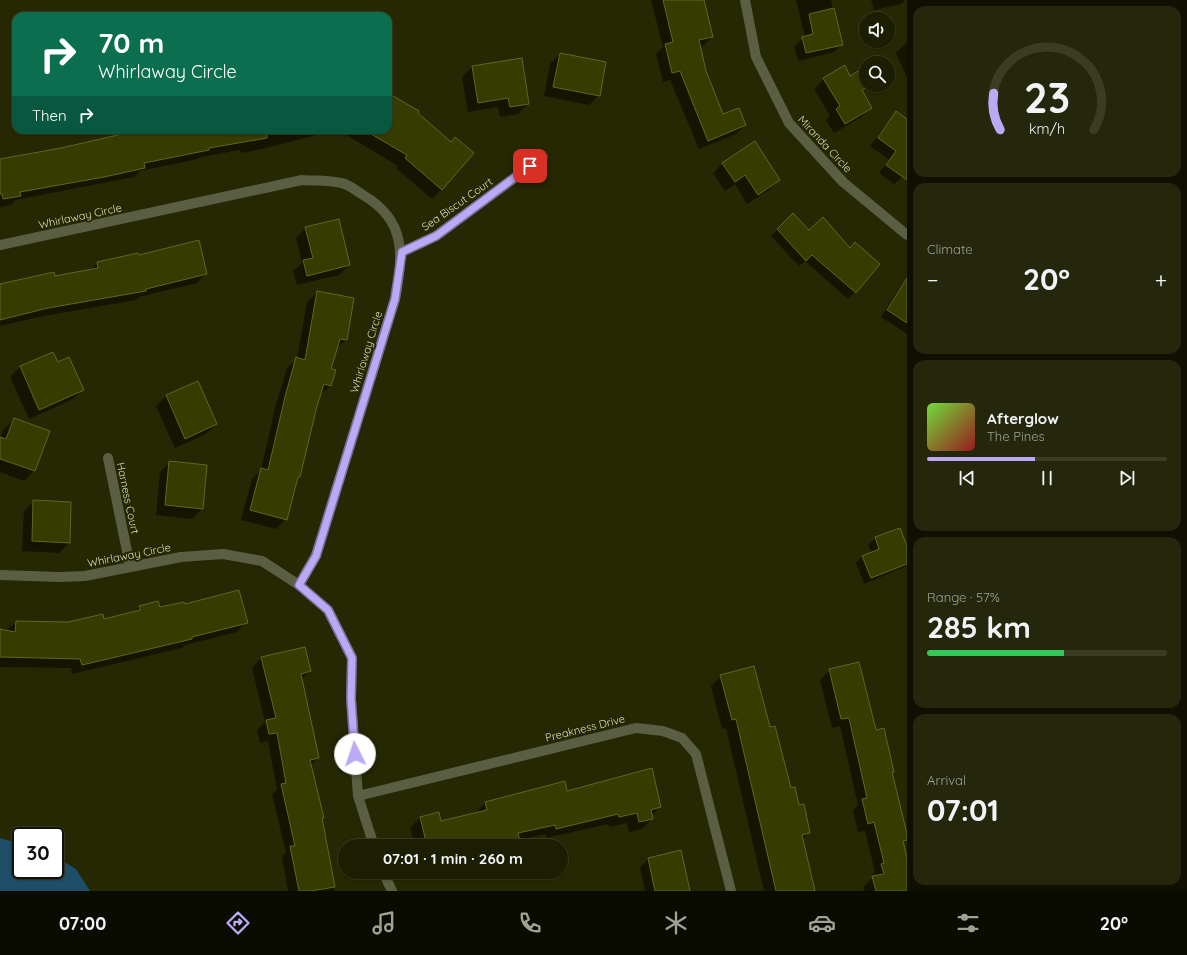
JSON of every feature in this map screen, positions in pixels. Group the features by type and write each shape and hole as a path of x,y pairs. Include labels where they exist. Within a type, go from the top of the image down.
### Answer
{"street":[{"name":"Miranda Circle","path":"745,0 756,57 789,123 843,182 907,236"},
{"name":"Sea Biscut Court","path":"402,252 436,236 543,156"},
{"name":"Whirlaway Circle","path":"0,245 302,180 342,183 374,202 393,224 402,252 395,299 316,556 299,585 262,561 224,554 181,557 85,576 51,577 0,575"},
{"name":"Harness Court","path":"108,458 130,566"},
{"path":"299,585 328,610 352,658 351,699 358,796 372,839"},
{"name":"Preakness Drive","path":"358,796 636,728 663,731 682,738 696,754 732,891"},
{"path":"386,879 392,891"}],"water":[{"path":"0,838 12,841 12,879 64,879 64,862 76,869 90,891 0,891"}],"building":[{"path":"663,0 704,0 713,37 699,40 706,71 723,114 739,108 746,125 708,141 680,71 672,73 665,44 673,42"},
{"path":"834,8 843,45 806,53 802,37 813,34 809,14"},
{"path":"560,53 606,62 600,96 553,87"},
{"path":"522,58 529,104 510,107 508,98 478,103 472,66"},
{"path":"845,65 850,76 858,71 859,92 863,92 872,108 845,124 836,109 840,106 823,78"},
{"path":"392,95 419,111 418,113 451,142 455,137 474,153 442,190 405,158 407,155 371,134 392,134"},
{"path":"896,111 907,119 907,180 886,165 896,151 878,138"},
{"path":"122,134 267,134 267,138 209,148 209,150 144,163 145,168 20,192 21,196 3,199 2,194 0,194 0,159 61,148"},
{"path":"755,141 780,180 758,195 745,175 735,182 722,163"},
{"path":"793,213 809,230 823,217 850,248 855,242 880,264 856,293 812,255 806,261 777,229"},
{"path":"339,219 350,265 307,276 303,260 313,258 305,227"},
{"path":"199,240 207,274 146,289 146,291 48,308 0,320 0,284 54,272 55,276 98,268 97,262 138,253 139,255"},
{"path":"907,278 907,323 887,310"},
{"path":"317,291 354,298 347,340 340,339 331,369 336,370 331,386 324,384 317,406 300,477 298,477 287,520 250,510 261,468 268,470 296,357 305,360"},
{"path":"53,352 58,362 69,357 84,390 39,410 20,366"},
{"path":"198,381 217,424 185,439 166,395"},
{"path":"14,418 50,431 35,471 0,459 0,437 6,439"},
{"path":"169,461 207,465 203,509 165,505"},
{"path":"33,500 71,502 70,543 32,541"},
{"path":"900,528 907,546 907,564 871,578 862,556 879,549 875,537"},
{"path":"239,590 248,623 192,637 192,639 82,665 80,659 0,657 0,629 15,632 16,621 68,622 103,614 104,619 140,610 139,606 158,601 160,607 184,602 185,604"},
{"path":"305,647 311,671 301,674 319,758 310,760 324,818 322,818 335,887 311,891 299,891 290,846 295,846 281,784 286,783 277,733 269,734 266,720 276,718 261,657"},
{"path":"859,662 876,730 884,728 894,772 892,772 907,834 907,840 903,841 907,858 907,891 876,891 872,876 884,874 881,864 884,863 874,822 868,824 862,799 867,798 849,718 841,719 829,669"},
{"path":"754,666 770,727 775,726 791,788 795,787 799,805 804,804 810,833 802,835 815,891 776,891 736,719 732,720 720,675"},
{"path":"652,768 661,807 651,810 653,819 639,822 637,813 619,817 618,814 556,829 555,825 518,833 520,839 425,839 420,817 439,812 441,821 487,810 485,802 565,781 567,791"},
{"path":"681,850 690,891 655,891 648,858"}],"route":[{"path":"355,754 351,699 352,658 328,610 299,585 316,556 395,299 402,252 436,236 530,166"}]}
